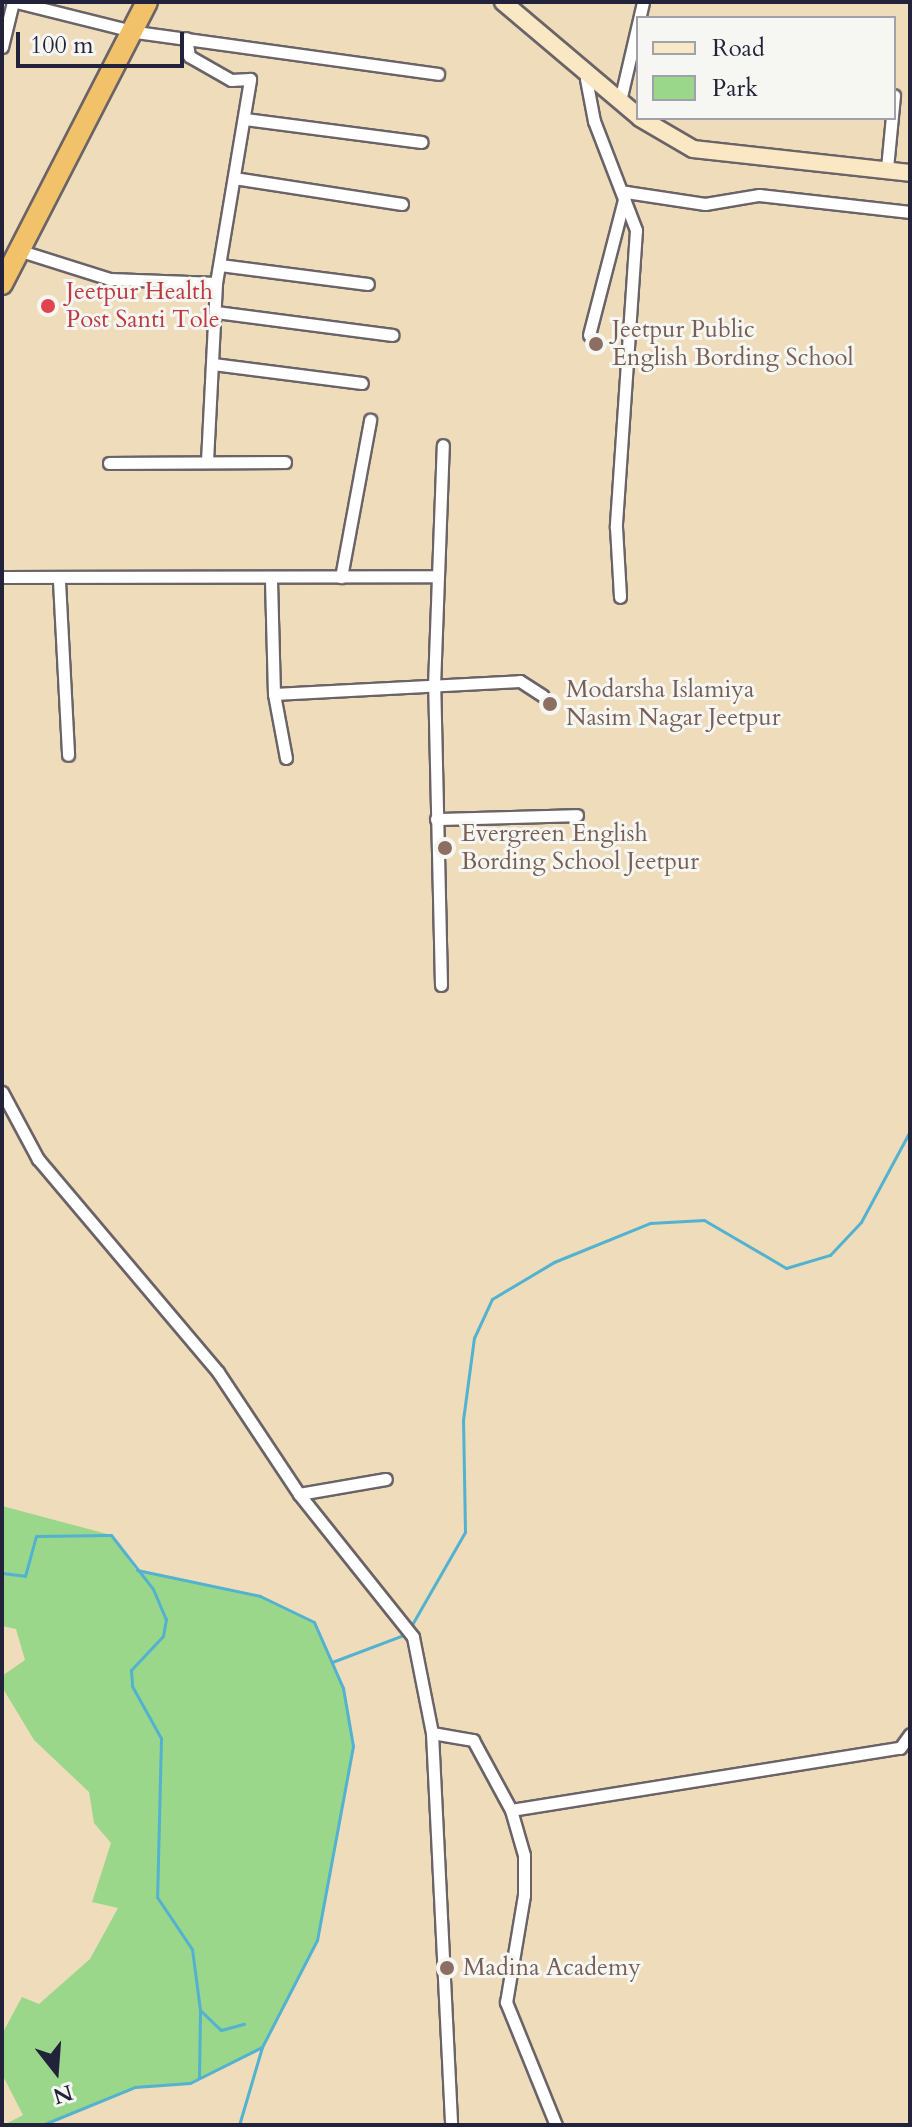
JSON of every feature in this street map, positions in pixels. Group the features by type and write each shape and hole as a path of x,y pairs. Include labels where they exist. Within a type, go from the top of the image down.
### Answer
{"highway":[{"path":"2,284 136,32 147,2"}],"street":[{"path":"2,47 14,2 136,32 438,74"},
{"path":"503,2 586,79 636,114"},
{"path":"620,101 636,32"},
{"path":"186,38 189,56 231,80 250,79 216,283 207,461"},
{"path":"586,79 594,121 626,192 636,230 616,527 620,597"},
{"path":"245,119 422,142"},
{"path":"644,120 693,149 887,168 910,173"},
{"path":"887,168 892,120"},
{"path":"234,178 402,204"},
{"path":"626,192 705,204 759,195 910,212"},
{"path":"589,335 626,192"},
{"path":"21,251 110,279 216,283"},
{"path":"220,265 368,284"},
{"path":"216,312 393,335"},
{"path":"213,364 362,383"},
{"path":"341,577 370,420"},
{"path":"441,985 434,686 443,445"},
{"path":"109,463 285,462"},
{"path":"2,577 59,581 437,576"},
{"path":"271,580 274,694 286,758"},
{"path":"59,581 68,755"},
{"path":"274,694 520,681 543,696"},
{"path":"436,819 577,815"},
{"path":"2,1092 38,1159 218,1372 299,1494 396,1621 413,1637 432,1733 451,2125"},
{"path":"299,1494 386,1479"},
{"path":"432,1733 473,1740 511,1810 524,1855 524,1895 506,2002 556,2125"},
{"path":"511,1810 900,1748 910,1734"}],"green space":[{"path":"2,1506 111,1535 136,1570 260,1596 314,1622 343,1688 353,1746 317,1940 262,2047 190,2083 135,2087 42,2125 4,2125 23,2115 2,2074 2,2034 22,1997 39,2004 90,1959 118,1908 92,1902 111,1843 94,1823 89,1792 34,1740 2,1687 2,1676 25,1660 16,1629 2,1626"}],"waterway":[{"path":"410,1628 465,1532 463,1420 474,1338 492,1299 554,1262 650,1223 704,1220 786,1268 830,1255 861,1222 910,1131"},
{"path":"2,1573 25,1576 36,1536 111,1535 153,1589 166,1619 163,1636 131,1670 132,1686 161,1738 157,1897 192,1949 200,2010 221,2030 244,2024"},
{"path":"137,1570 260,1596 314,1622 343,1688 353,1746 317,1940 262,2047 239,2125"},
{"path":"332,1662 406,1634"},
{"path":"199,2077 200,2010"},
{"path":"42,2125 135,2087 190,2083 262,2047"}],"place":[{"name":"Jeetpur Health Post Santi Tole","path":"48,306"},
{"name":"Jeetpur Public English Bording School","path":"596,344"},
{"name":"Modarsha Islamiya Nasim Nagar Jeetpur","path":"550,704"},
{"name":"Evergreen English Bording School Jeetpur","path":"445,848"},
{"name":"Madina Academy","path":"447,1968"}]}
